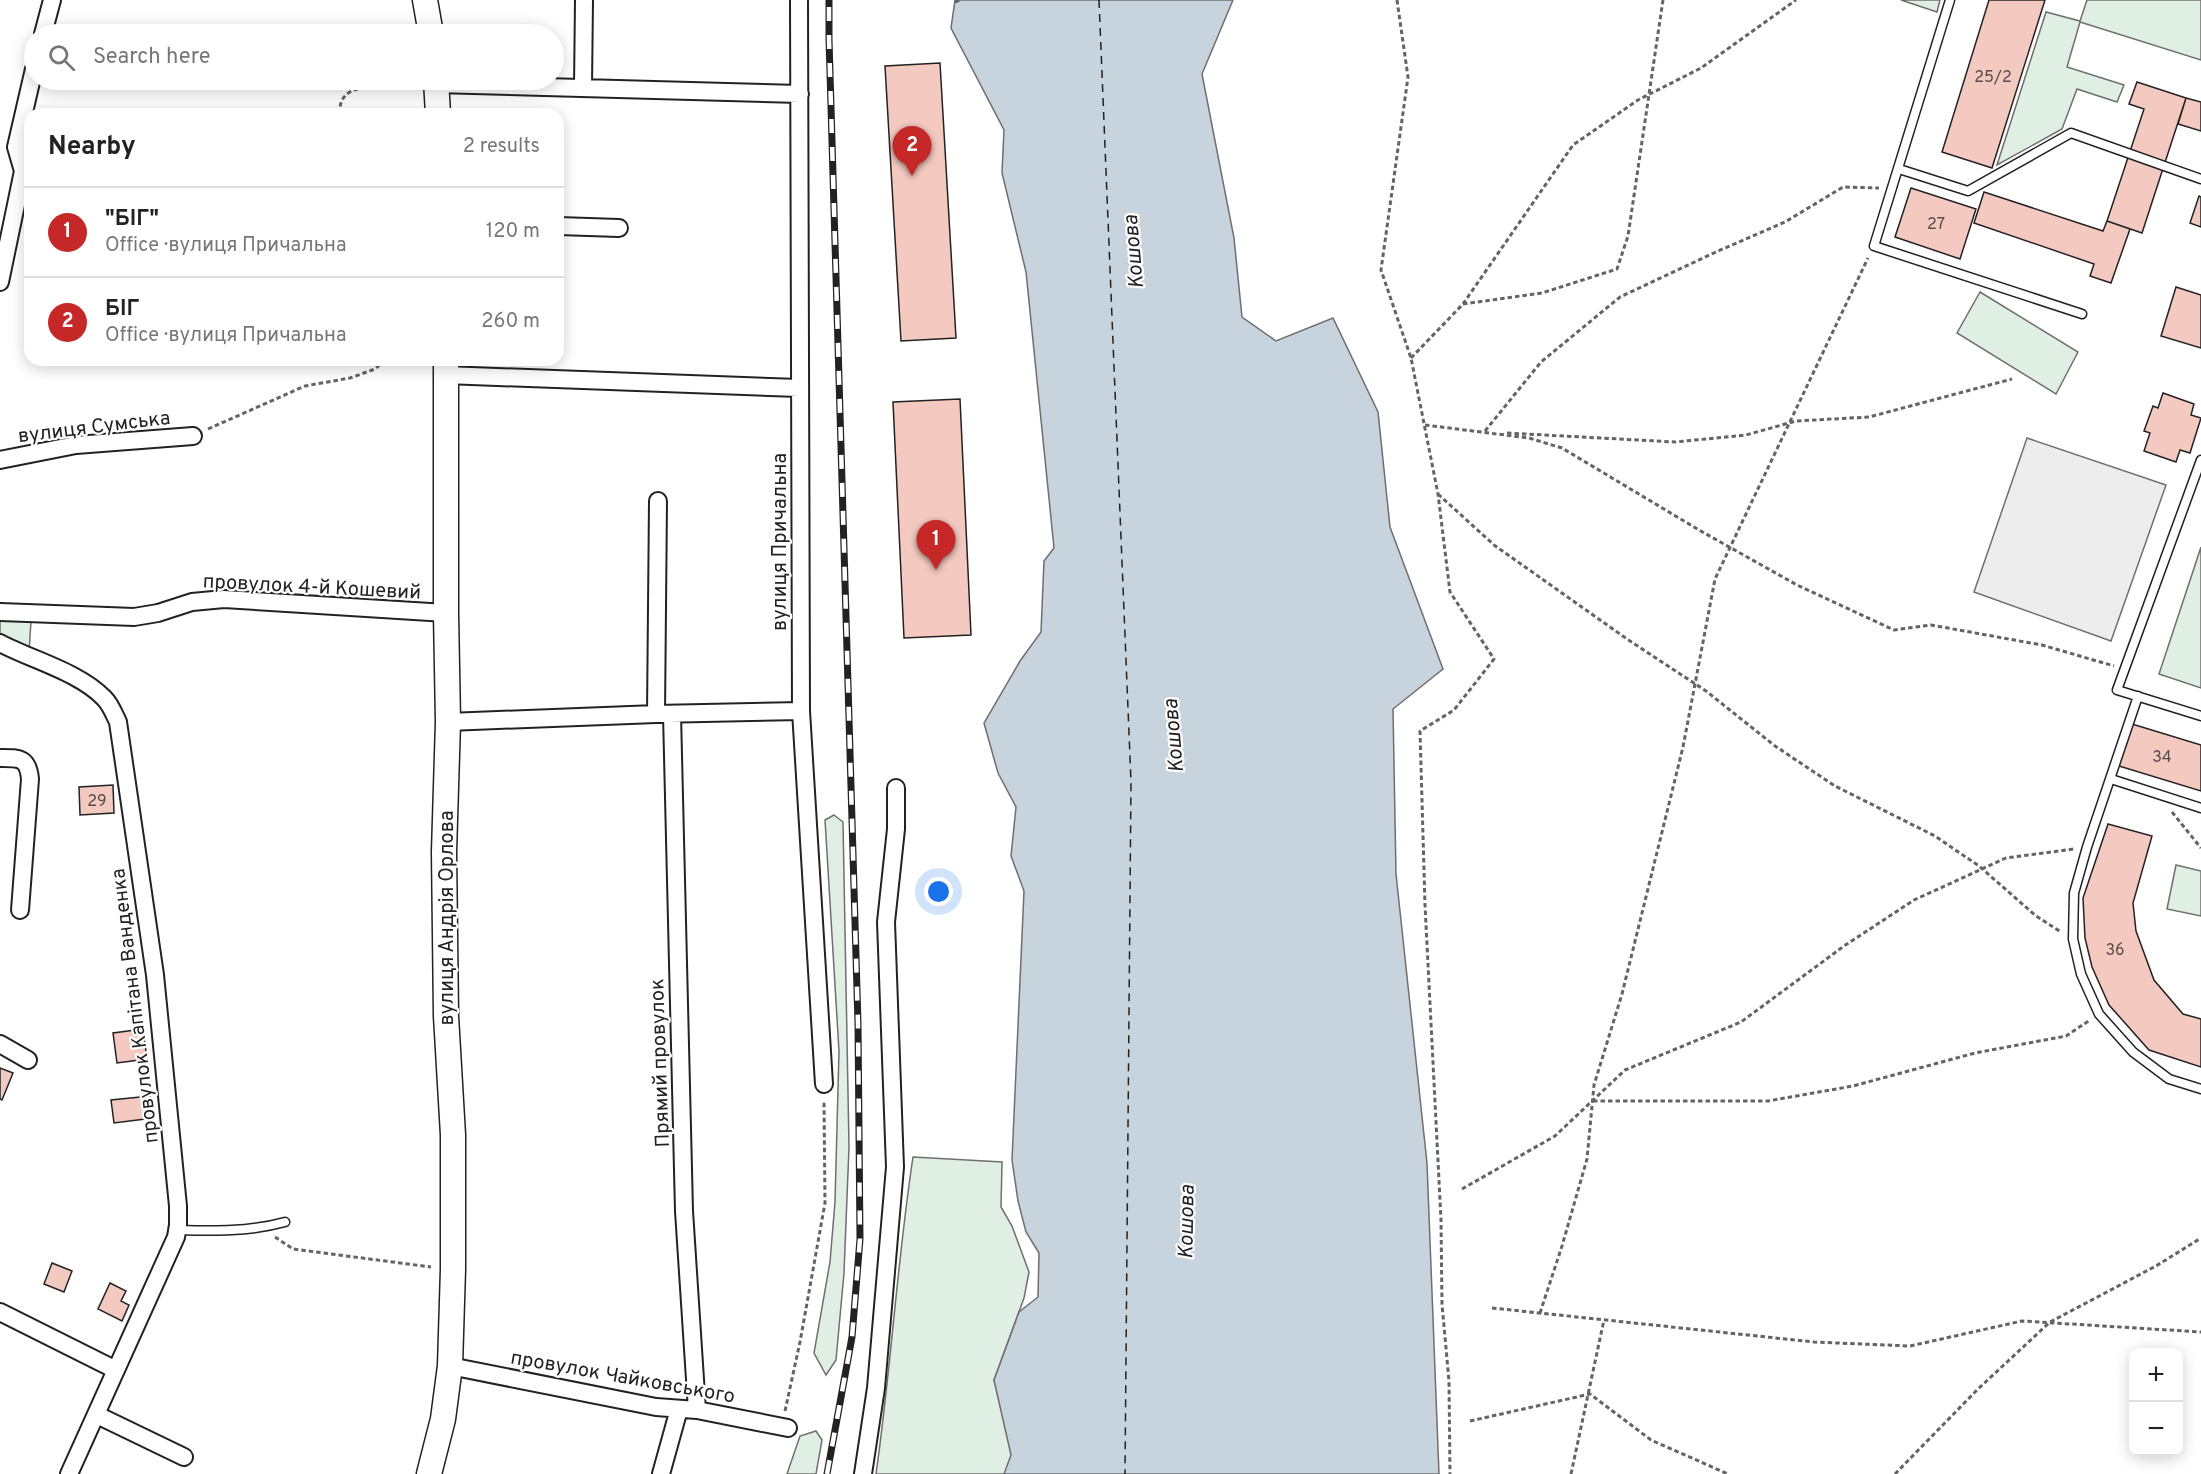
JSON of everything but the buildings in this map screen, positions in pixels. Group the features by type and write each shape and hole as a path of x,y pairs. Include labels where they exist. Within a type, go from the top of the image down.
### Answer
{"street":[{"path":"46,24 52,0"},
{"path":"425,0 429,24"},
{"path":"583,87 584,0"},
{"name":"вулиця Причальна","path":"799,0 801,711 824,1084"},
{"path":"564,86 800,94"},
{"path":"24,168 8,146 27,90"},
{"path":"436,90 438,108"},
{"path":"0,282 24,184"},
{"path":"564,226 619,228"},
{"path":"445,367 800,388"},
{"name":"вулиця Андрія Орлова","path":"429,1474 443,1419 450,1366 453,1269 453,1135 446,1016 444,852 448,722 445,367"},
{"name":"вулиця Сумська","path":"0,460 76,445 193,436"},
{"name":"Прямий провулок","path":"658,501 684,1211 697,1410"},
{"name":"провулок 4-й Кошевий","path":"0,612 140,617 158,614 192,602 224,599 446,613"},
{"name":"провулок Капітана Ванденка","path":"0,643 76,678 95,690 106,699 118,722 154,975 178,1206 177,1230 69,1474"},
{"path":"448,722 801,711"},
{"path":"0,758 21,760 26,762 29,768 20,910"},
{"path":"863,1474 876,1388 895,1167 886,922 896,828 896,788"},
{"path":"0,1044 28,1060"},
{"path":"0,1312 116,1370"},
{"name":"провулок Чайковського","path":"450,1366 656,1407 697,1410 785,1427"},
{"path":"661,1474 679,1409"},
{"path":"97,1415 184,1457"}],"lane":[{"path":"1950,0 1874,246 2082,314"},
{"path":"1899,169 1968,191 2071,133 2201,179"},
{"path":"2201,460 2117,690 2201,716"},
{"path":"2138,696 2087,847 2074,893 2073,939 2081,974 2099,1014 2133,1052 2169,1079 2201,1089"},
{"path":"2111,779 2201,807"},
{"path":"177,1230 230,1231 265,1228 285,1222"}],"path":[{"path":"954,2 960,0"},
{"path":"1396,0 1408,77 1381,270 1411,358 1438,494 1450,592 1494,659 1454,710 1420,731 1425,905 1441,1220 1442,1304 1449,1381 1450,1474"},
{"path":"1462,304 1542,293 1617,269 1628,236 1664,0"},
{"path":"1411,358 1462,304 1573,145 1649,95 1701,68 1796,0"},
{"path":"340,108 345,96 354,90"},
{"path":"1484,432 1541,362 1620,297 1785,222 1843,187 1893,189"},
{"path":"1540,1313 1587,1159 1594,1085 1622,994 1683,747 1715,579 1874,246"},
{"path":"193,436 305,386 350,378 378,366"},
{"path":"1484,432 1675,442 1746,435 1790,422 1869,417 2012,379"},
{"path":"1425,425 1529,438 1562,448 1797,585 1894,630 1931,626 2042,645 2124,668"},
{"path":"1438,494 1494,545 1627,639 1695,683 1775,746 1835,786 1935,836 1982,869 2036,916 2073,939"},
{"path":"2157,794 2201,848"},
{"path":"1462,1190 1555,1136 1625,1070 1741,1022 1844,946 1914,900 2006,858 2087,847"},
{"path":"1592,1101 1768,1101 1853,1086 1975,1053 2066,1036 2099,1014"},
{"path":"785,1427 825,1203 824,1084"},
{"path":"265,1228 278,1241 293,1249 453,1269"},
{"path":"1895,1474 1978,1389 2050,1322 2156,1266 2201,1238"},
{"path":"1492,1308 1814,1342 1910,1346 2022,1321 2201,1332"},
{"path":"1571,1474 1590,1394 1604,1320"},
{"path":"1470,1421 1590,1394 1651,1440 1728,1474"}],"green space":[{"path":"1901,0 1940,0 1937,12"},
{"path":"2087,0 2201,0 2201,60 2080,22 2067,67 2124,85 2117,102 2077,89 2062,129 1997,165 2046,12 2080,21"},
{"path":"1980,292 2078,352 2056,394 1957,333"},
{"path":"2201,547 2201,688 2159,674"},
{"path":"0,618 31,621 29,653 0,638"},
{"path":"834,815 843,822 849,1147 844,1273 836,1360 826,1375 814,1353 830,1262 835,1202 839,1051 825,820"},
{"path":"2176,865 2201,871 2201,916 2167,909"},
{"path":"913,1157 1002,1162 1001,1207 1012,1226 1029,1272 1024,1298 994,1380 1013,1457 1005,1474 876,1474"},
{"path":"816,1431 822,1440 816,1474 787,1474 800,1436"}],"shaded area":[{"path":"2027,438 2166,485 2111,641 1974,592"}],"water":[{"name":"Кошова","path":"955,0 1233,0 1202,74 1234,238 1242,317 1276,341 1333,318 1378,412 1390,527 1443,669 1393,709 1396,874 1427,1163 1439,1474 1004,1474 1011,1455 994,1380 1019,1312 1038,1297 1039,1253 1026,1232 1018,1201 1012,1160 1024,891 1011,856 1016,807 998,773 984,723 1020,661 1041,632 1044,561 1054,548 1026,272 1002,173 1004,130 951,28"}],"ferry route":[{"path":"1099,0 1131,782 1125,1474"}],"railway":[{"path":"827,1474 852,1337 860,1239 858,1024 829,0"}],"place":[{"name":"БІГ","path":"912,176"},
{"name":"\"БІГ\"","path":"936,570"}]}
